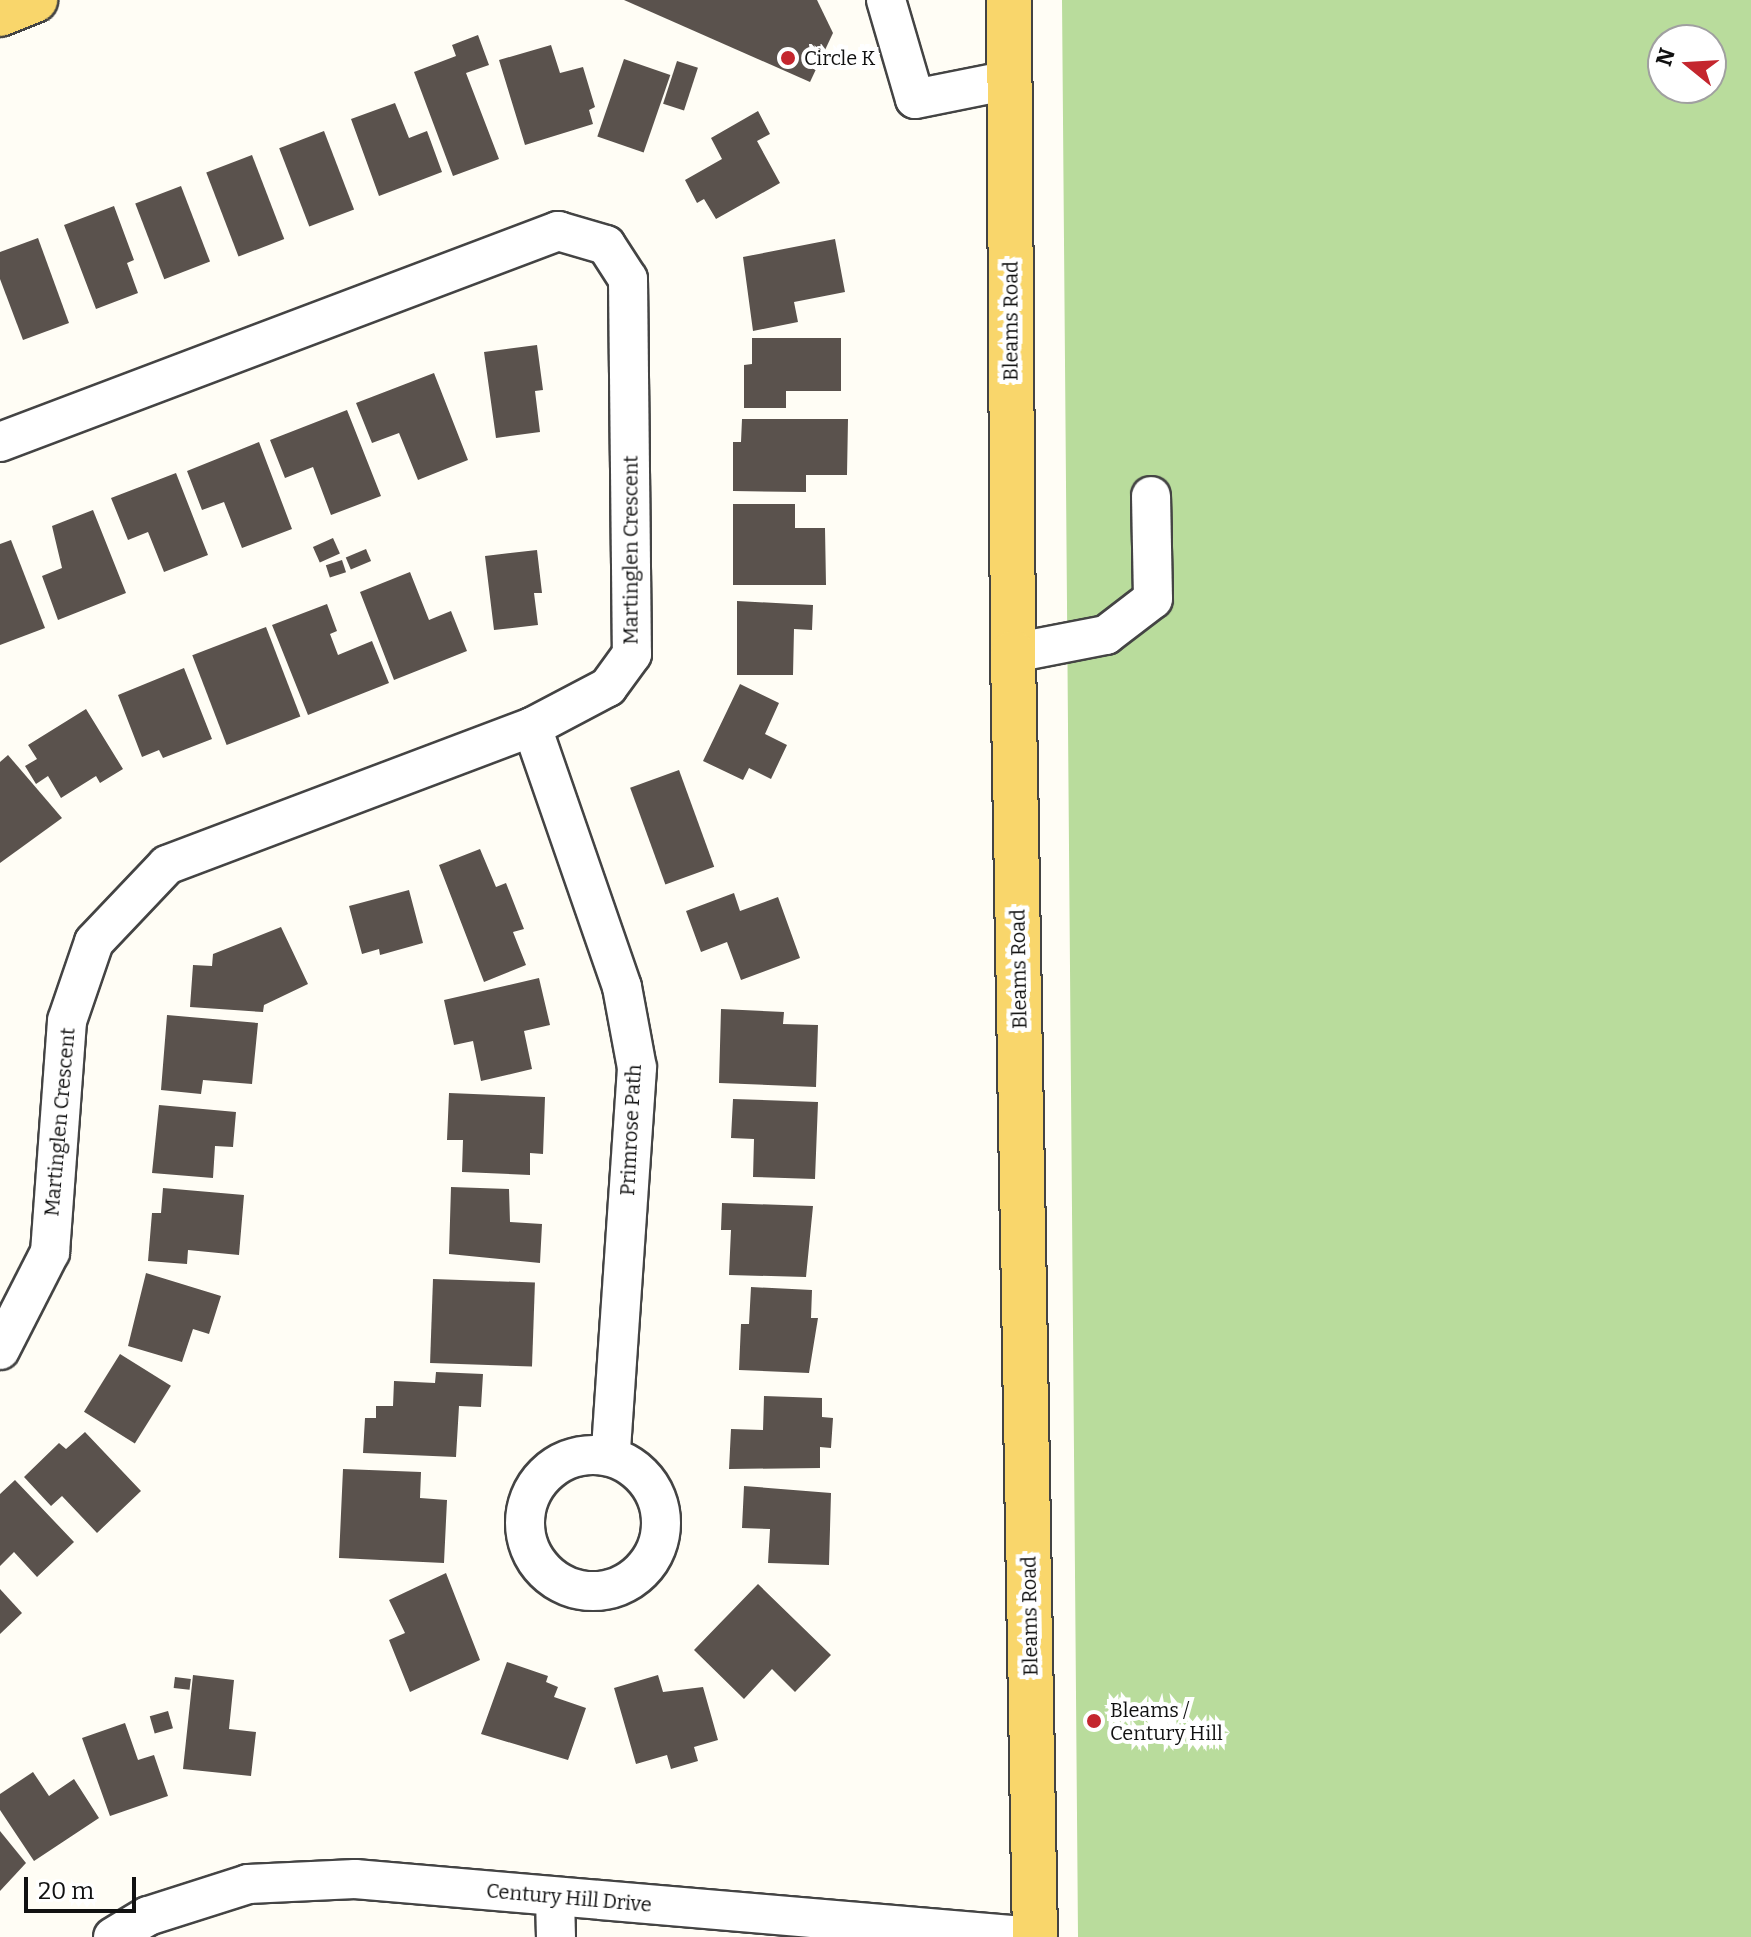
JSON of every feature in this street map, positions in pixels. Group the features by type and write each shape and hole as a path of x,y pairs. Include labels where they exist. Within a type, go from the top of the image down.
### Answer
{"main road":[{"path":"0,14 35,0"},
{"name":"Bleams Road","path":"1009,0 1013,653 1035,1937"}],"street":[{"path":"886,0 915,99 1009,80"},
{"name":"Martinglen Crescent","path":"0,442 558,231 606,245 628,279 632,654 608,687 532,727 167,865 94,942 67,1021 50,1252 0,1350"},
{"path":"1013,653 1106,635 1153,599 1151,496"},
{"name":"Primrose Path","path":"532,727 622,987 637,1068 611,1454"},
{"name":"Century Hill Drive","path":"113,1937 148,1916 248,1884 355,1879 555,1897 810,1928 1035,1937"},
{"path":"555,1897 556,1937"}],"green space":[{"path":"1062,0 1751,0 1751,1937 1078,1937"}],"building":[{"name":"Circle K","path":"624,0 817,0 833,33 810,82"},
{"path":"478,35 489,65 466,73 499,159 453,176 414,72 456,56 452,45"},
{"path":"551,45 560,73 583,67 595,107 589,110 593,124 525,145 499,60"},
{"path":"624,59 670,75 644,152 597,137"},
{"path":"677,61 698,68 684,111 663,104"},
{"path":"395,103 409,138 427,131 442,172 379,196 351,119"},
{"path":"758,111 770,134 757,141 780,183 716,219 704,199 697,203 685,180 722,159 711,138"},
{"path":"324,131 354,209 309,227 279,148"},
{"path":"252,155 284,239 239,257 206,173"},
{"path":"181,186 210,262 164,279 135,204"},
{"path":"114,206 134,260 127,263 138,293 96,309 64,225"},
{"path":"38,238 69,323 23,340 0,279 0,252"},
{"path":"835,239 845,292 794,302 798,322 753,331 743,257"},
{"path":"752,338 841,338 841,391 786,391 786,408 744,408 744,365 752,364"},
{"path":"537,345 543,390 535,391 540,432 496,438 484,352"},
{"path":"434,373 468,460 418,480 399,433 372,443 356,403"},
{"path":"347,410 381,496 331,515 313,467 285,478 270,440"},
{"path":"742,419 848,419 847,475 806,475 806,492 733,491 733,442 741,442"},
{"path":"259,442 292,529 242,548 224,502 202,510 187,471"},
{"path":"176,473 208,555 164,572 148,532 128,540 111,498"},
{"path":"733,504 795,504 795,528 825,528 826,585 733,585"},
{"path":"93,510 126,593 58,620 42,576 62,568 52,526"},
{"path":"333,538 340,554 320,562 313,547"},
{"path":"11,540 45,628 0,645 0,544"},
{"path":"366,549 371,561 351,570 346,558"},
{"path":"537,550 542,593 534,593 538,625 494,630 485,556"},
{"path":"342,560 346,572 330,578 326,565"},
{"path":"410,572 429,620 451,611 467,651 394,680 360,592"},
{"path":"737,601 813,605 812,630 794,629 793,675 737,675"},
{"path":"327,604 337,631 330,634 338,655 372,641 389,683 308,715 272,625"},
{"path":"266,627 300,717 227,745 192,655"},
{"path":"184,668 212,739 163,758 159,750 142,757 118,695"},
{"path":"740,684 779,703 765,734 787,745 771,779 749,768 743,780 703,761"},
{"path":"86,709 123,769 100,783 96,776 61,798 48,776 36,784 25,766 37,759 28,745"},
{"path":"8,755 62,818 0,863 0,762"},
{"path":"679,770 714,867 665,885 630,788"},
{"path":"480,849 496,887 506,883 524,929 513,932 526,965 484,982 439,865"},
{"path":"409,890 423,943 380,955 379,949 362,954 349,906"},
{"path":"734,893 740,911 778,897 800,958 741,980 727,942 701,952 686,911"},
{"path":"281,927 308,984 264,1005 263,1012 190,1007 193,965 212,966 213,954"},
{"path":"539,978 550,1025 524,1031 532,1069 481,1081 473,1041 454,1045 444,1000"},
{"path":"721,1009 784,1012 783,1024 818,1025 816,1087 719,1083"},
{"path":"167,1015 258,1023 252,1084 203,1080 201,1094 161,1090"},
{"path":"449,1093 545,1097 543,1154 530,1153 530,1175 462,1172 463,1140 447,1140"},
{"path":"733,1099 818,1102 815,1179 753,1177 754,1139 731,1138"},
{"path":"159,1105 236,1112 233,1147 215,1146 213,1178 152,1173"},
{"path":"451,1187 509,1189 510,1222 542,1224 540,1263 449,1254"},
{"path":"163,1188 244,1195 239,1255 188,1250 187,1264 148,1261 152,1213 161,1213"},
{"path":"722,1203 813,1206 806,1277 729,1275 731,1230 721,1230"},
{"path":"146,1273 221,1296 209,1334 193,1329 182,1362 128,1346"},
{"path":"433,1279 535,1283 532,1367 430,1363"},
{"path":"751,1287 812,1290 811,1318 818,1318 809,1373 739,1370 741,1324 749,1324"},
{"path":"120,1354 171,1386 135,1443 84,1412"},
{"path":"436,1372 483,1374 481,1407 459,1406 456,1457 363,1453 365,1418 376,1418 376,1406 393,1406 394,1381 435,1383"},
{"path":"764,1396 822,1398 822,1417 833,1418 831,1448 820,1447 820,1468 729,1469 731,1429 763,1430"},
{"path":"85,1432 141,1491 97,1533 62,1496 51,1506 24,1477 59,1443 66,1449"},
{"path":"343,1469 421,1472 420,1498 447,1500 444,1563 339,1558"},
{"path":"15,1480 74,1542 37,1577 14,1552 0,1566 0,1494"},
{"path":"744,1486 831,1493 829,1565 768,1563 770,1529 742,1528"},
{"path":"446,1573 480,1660 410,1692 389,1640 405,1633 389,1600"},
{"path":"758,1584 831,1655 795,1692 772,1669 744,1699 694,1650"},
{"path":"0,1589 22,1613 0,1634"},
{"path":"507,1662 548,1676 546,1682 558,1687 554,1697 586,1708 568,1760 481,1734"},
{"path":"193,1675 234,1680 229,1729 256,1732 251,1776 183,1769"},
{"path":"658,1675 663,1692 703,1687 718,1740 694,1747 698,1761 671,1769 667,1755 636,1764 614,1688"},
{"path":"175,1677 191,1679 190,1690 174,1688"},
{"path":"168,1711 173,1728 155,1734 150,1716"},
{"path":"125,1723 138,1760 154,1755 168,1796 110,1816 82,1738"},
{"path":"33,1772 49,1796 74,1779 99,1818 34,1861 0,1810 0,1794"},
{"path":"0,1831 26,1863 0,1891"}],"place":[{"name":"Circle K","path":"788,58"},
{"name":"Bleams / Century Hill","path":"1094,1721"}]}
